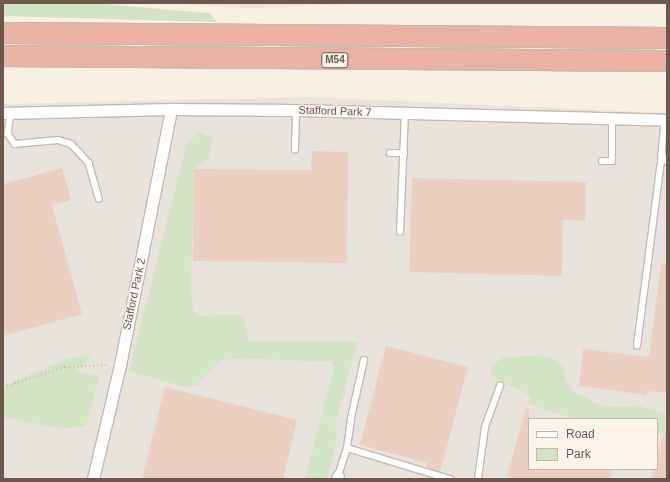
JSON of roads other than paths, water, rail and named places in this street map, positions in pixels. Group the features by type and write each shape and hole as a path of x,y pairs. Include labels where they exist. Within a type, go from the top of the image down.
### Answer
{"highway":[{"name":"M54","path":"3,34 667,38"},
{"name":"M54","path":"3,56 667,61"}],"street":[{"name":"Stafford Park 7","path":"7,113 171,109 296,110 666,120"},
{"name":"Stafford Park 2","path":"93,479 120,365 171,109"}],"lane":[{"path":"295,150 296,110"},
{"path":"7,113 8,134 16,144 58,140 71,144 80,152 89,163 100,199"},
{"path":"400,232 405,113"},
{"path":"602,161 612,161 612,118"},
{"path":"637,346 666,120"},
{"path":"390,153 404,153"},
{"path":"662,154 667,161"},
{"path":"338,477 347,448 351,418 364,360"},
{"path":"478,479 485,427 500,386"},
{"path":"347,448 450,479"}]}
